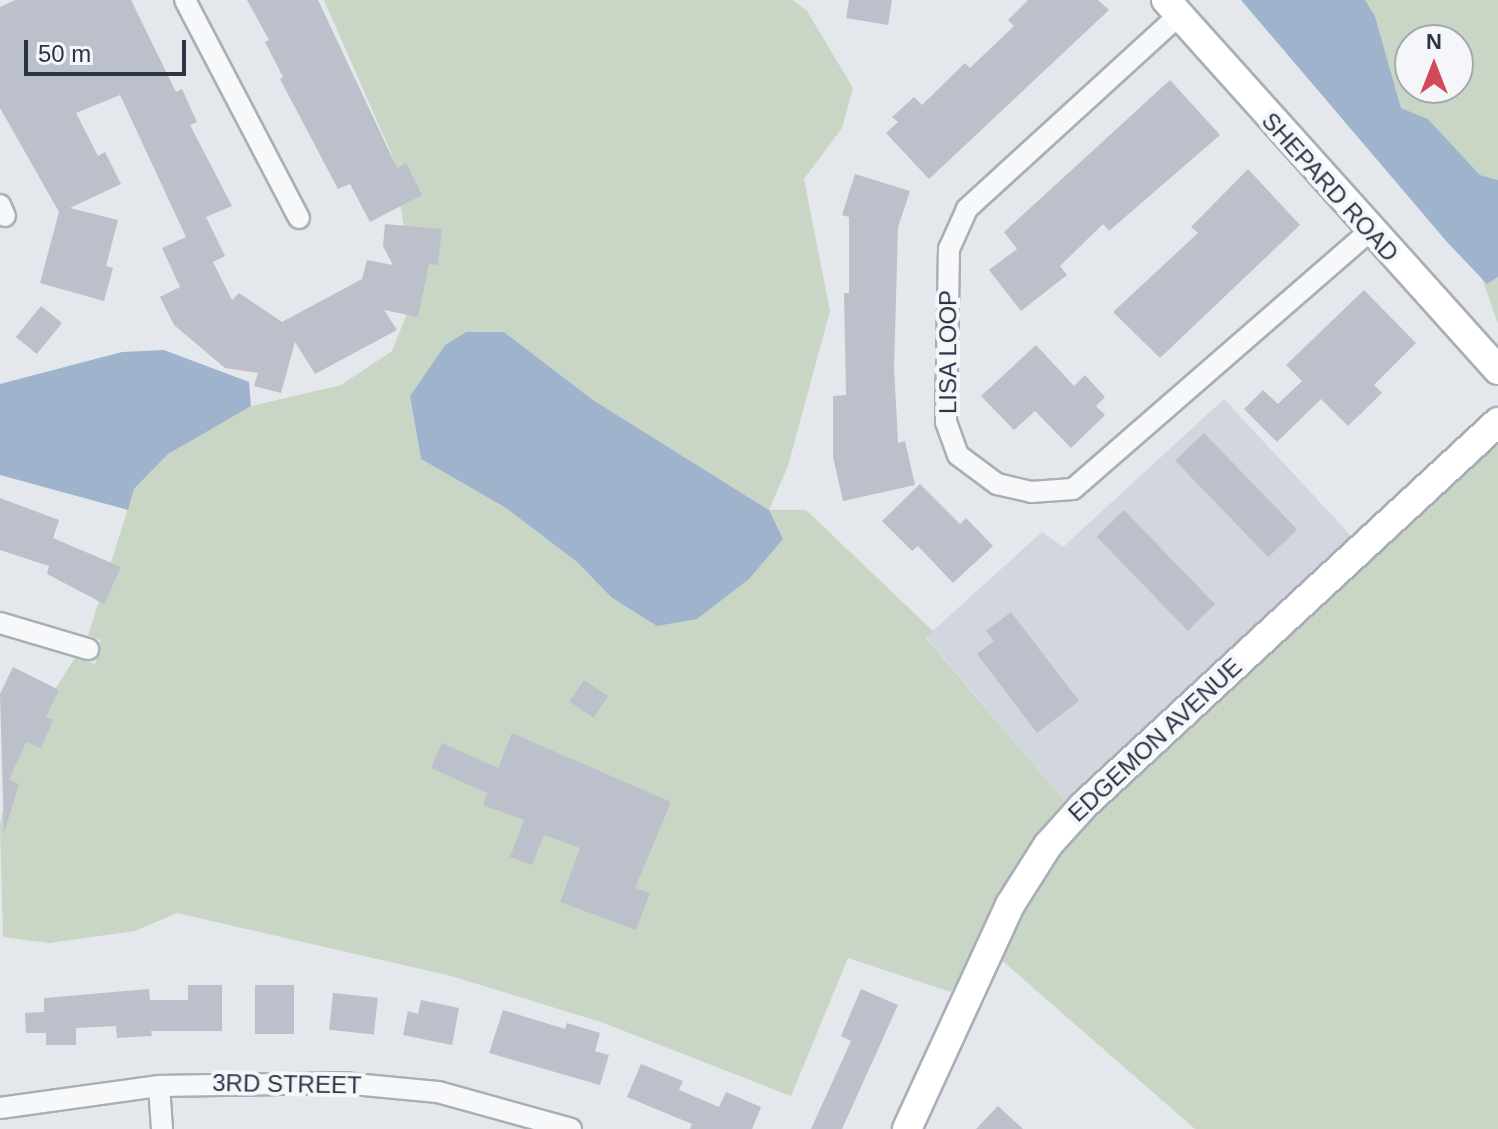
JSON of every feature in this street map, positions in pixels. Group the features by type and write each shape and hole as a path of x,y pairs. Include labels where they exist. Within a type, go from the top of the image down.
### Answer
{"street":[{"path":"185,0 299,218"},
{"name":"SHEPARD ROAD","path":"1171,9 1498,370"},
{"name":"LISA LOOP","path":"1171,9 967,209 949,249 946,422 958,455 997,484 1031,492 1073,489 1370,231"},
{"name":"EDGEMON AVENUE","path":"907,1129 1010,905 1048,845 1084,805 1498,422"},
{"path":"0,623 88,649"},
{"name":"3RD STREET","path":"0,1108 159,1086 242,1080 422,1091 571,1129"},
{"path":"159,1086 162,1129"}],"shaded area":[{"path":"1224,399 1354,539 1068,805 926,637 1042,532 1063,547"}],"green space":[{"path":"324,0 793,0 807,11 853,88 842,128 804,179 830,311 788,466 769,510 806,510 933,631 926,638 1068,805 951,992 848,958 791,1096 601,1022 451,976 177,913 135,931 49,943 3,937 0,825 14,753 75,658 95,664 101,640 88,636 134,489 168,454 243,408 341,385 392,351 415,293 392,155","holes":["466,332 504,332 593,400 769,510 611,597 577,562 506,508 421,459 410,396 445,345"]},
{"path":"1365,0 1498,0 1498,180 1480,175 1428,119 1401,108 1400,104 1474,104 1474,24 1394,24 1394,83 1375,16"},
{"path":"1498,277 1498,324 1482,278 1488,283"},
{"path":"1498,439 1498,1129 1195,1129 998,957 1056,853 1091,814"}],"water":[{"path":"1241,0 1365,0 1375,16 1394,83 1394,104 1428,119 1480,175 1498,180 1498,277 1487,284 1447,242"},
{"path":"466,332 504,332 593,400 769,510 783,539 749,579 697,619 657,626 611,597 577,562 506,508 421,459 410,396 445,345"},
{"path":"164,350 249,382 251,406 168,454 134,489 128,510 0,475 0,384 122,352"}],"building":[{"path":"15,0 131,0 176,92 182,89 197,122 190,125 232,206 206,217 225,256 213,262 232,300 239,293 282,322 362,279 367,260 393,265 383,246 385,224 442,229 438,265 429,264 418,317 384,310 397,330 315,374 295,342 281,393 254,386 258,373 225,368 174,325 160,297 180,287 162,248 186,237 120,95 76,113 98,156 105,152 121,184 70,208 118,220 106,266 113,268 104,301 40,283 59,212 0,108 0,7"},
{"path":"247,0 318,0 397,168 406,163 422,195 370,222 350,184 338,189 280,79 283,77 265,42 269,40"},
{"path":"849,0 892,0 888,25 846,18"},
{"path":"1028,0 1098,0 1109,10 929,179 886,133 898,122 892,117 914,97 922,105 965,63 970,68 1014,26 1008,20"},
{"path":"1170,80 1220,135 1109,231 1103,224 1060,266 1067,275 1021,311 989,270 1017,249 1004,232"},
{"path":"1248,169 1300,225 1160,358 1113,312 1198,233 1191,227"},
{"path":"855,174 910,191 898,227 894,368 898,443 905,441 915,485 843,501 833,457 833,396 846,395 844,293 849,293 849,217 842,215"},
{"path":"1364,290 1416,343 1374,385 1382,393 1348,426 1321,399 1277,442 1244,409 1263,390 1278,404 1302,381 1286,365"},
{"path":"41,306 62,323 37,354 16,337"},
{"path":"1036,345 1074,386 1085,375 1105,397 1096,406 1105,415 1071,448 1035,411 1014,430 981,396"},
{"path":"1204,433 1297,529 1268,557 1175,461"},
{"path":"920,484 960,524 966,518 993,546 953,583 918,546 912,551 882,521"},
{"path":"0,498 59,520 53,538 121,567 104,604 47,574 49,566 0,550"},
{"path":"1124,510 1215,604 1188,631 1097,536"},
{"path":"1011,612 1079,701 1037,733 977,654 994,641 986,631"},
{"path":"13,667 59,690 46,717 53,720 41,748 26,742 9,780 19,784 4,833 0,694"},
{"path":"584,680 608,696 594,718 569,702"},
{"path":"512,733 671,802 635,888 650,893 636,930 560,902 580,848 544,835 532,865 510,857 524,820 483,805 487,793 431,768 442,743 498,768"},
{"path":"188,985 222,985 222,1031 151,1031 152,1036 117,1038 116,1026 76,1028 76,1045 46,1045 46,1033 26,1033 25,1013 44,1012 44,998 149,989 150,1000 188,1000"},
{"path":"255,985 294,985 294,1034 255,1034"},
{"path":"861,989 898,1005 842,1129 811,1129 851,1041 841,1036"},
{"path":"333,993 378,998 374,1035 329,1030"},
{"path":"421,1000 459,1008 452,1045 403,1035 408,1011 418,1014"},
{"path":"503,1010 565,1029 567,1023 600,1033 595,1051 609,1055 600,1085 489,1053"},
{"path":"641,1064 683,1081 679,1090 719,1107 726,1092 761,1107 752,1129 690,1129 692,1124 627,1097"},
{"path":"998,1106 1023,1129 976,1129"}]}
